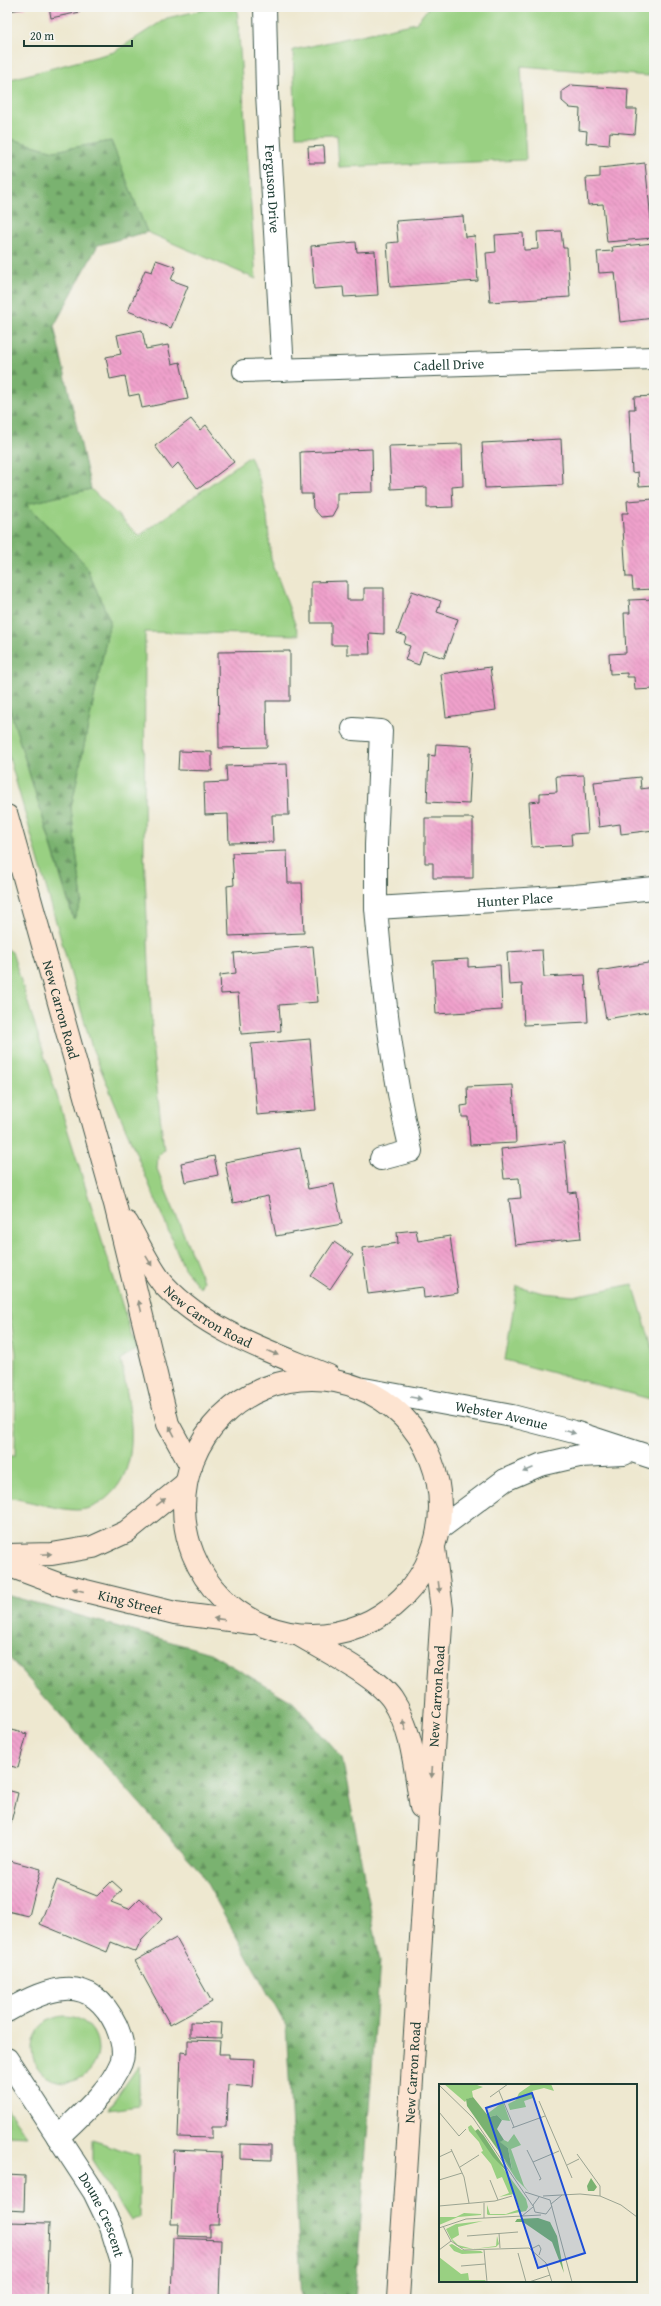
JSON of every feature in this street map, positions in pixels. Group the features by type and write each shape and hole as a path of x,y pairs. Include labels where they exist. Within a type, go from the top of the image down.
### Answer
{"main road":[{"name":"New Carron Road","path":"7,816 115,1204 168,1424 188,1475"},
{"name":"New Carron Road","path":"115,1204 164,1285 194,1313 240,1338 342,1382"},
{"path":"319,1378 342,1382 364,1389 396,1409 421,1438 436,1472 441,1510 436,1539 423,1574 405,1597 382,1615 357,1628 328,1635 299,1635 257,1623 223,1600 197,1566 184,1526 188,1475 194,1454 210,1428 232,1406 258,1390 288,1381 319,1378"},
{"path":"7,1555 52,1554 93,1547 126,1532 188,1475"},
{"name":"New Carron Road","path":"398,2299 442,1609 436,1539"},
{"name":"King Street","path":"7,1565 61,1586 175,1613 257,1623"},
{"name":"New Carron Road","path":"299,1635 367,1677 391,1698 402,1717 410,1743 427,1845"}],"street":[{"name":"Ferguson Drive","path":"265,7 283,370"},
{"name":"Cadell Drive","path":"244,371 654,358"},
{"path":"353,729 381,731 376,845 376,908 382,976 401,1111 411,1151 381,1159"},
{"name":"Hunter Place","path":"376,908 575,896 654,888"},
{"name":"Webster Avenue","path":"364,1389 512,1416 574,1432 645,1456"},
{"name":"Webster Avenue","path":"436,1539 505,1480 540,1465 579,1456 645,1456"},
{"path":"7,2011 32,1996 53,1989 80,1989 107,2008 122,2040 122,2062 111,2082 58,2137"},
{"name":"Doune Crescent","path":"7,2058 94,2192 111,2227 122,2263 121,2299"}],"green space":[{"path":"216,7 237,7 256,279 147,232 111,141 54,151 7,138 7,80 114,52 167,18"},
{"path":"429,7 654,7 654,45 649,76 521,66 526,160 339,167 337,135 296,136 293,50 416,23"},
{"path":"7,138 54,151 111,141 147,232 98,245 54,326 91,489 26,504 85,564 110,621 71,808 82,901 74,919 7,700"},
{"path":"250,456 259,478 267,516 271,559 299,635 145,632 144,852 153,1053 164,1150 158,1156 157,1169 203,1281 200,1288 184,1268 92,1048 7,750 7,700 73,918 82,901 71,808 110,621 85,564 26,504 91,489 139,536"},
{"path":"7,949 12,952 136,1349 121,1359 130,1415 131,1434 130,1453 126,1471 117,1487 104,1500 95,1506 84,1509 69,1510 7,1497 7,1456 15,1456 16,1353 7,1297"},
{"path":"633,1284 654,1353 654,1400 505,1360 517,1286 544,1293 573,1296"},
{"path":"7,1595 210,1653 293,1702 342,1758 380,1961 355,2299 302,2299 286,2026 200,1871 7,1655"},
{"path":"59,2016 71,2016 83,2021 93,2031 98,2043 96,2062 83,2077 71,2082 59,2082 47,2077 37,2067 32,2055 32,2043 37,2031 47,2021"},
{"path":"139,2065 139,2106 108,2110"},
{"path":"7,2108 27,2136 7,2135"},
{"path":"92,2140 139,2155 139,2217 131,2221 92,2160"}],"building":[{"path":"8,7 26,7 26,8 9,11"},
{"path":"49,7 79,7 80,12 51,18"},
{"path":"571,85 628,89 627,109 637,109 635,134 610,132 609,145 586,143 587,131 579,130 580,109 570,108 562,101 562,91"},
{"path":"324,146 325,163 309,163 308,147"},
{"path":"645,163 653,238 607,242 603,204 588,205 586,178 600,177 600,168"},
{"path":"463,216 465,237 475,236 478,281 390,287 387,243 398,242 396,221"},
{"path":"561,231 563,248 567,248 570,297 490,302 486,253 496,252 495,235 523,233 524,250 526,250 538,249 537,232"},
{"path":"356,242 357,252 375,251 378,295 344,297 343,287 314,289 311,246"},
{"path":"654,243 654,318 620,322 615,272 599,273 597,252 613,251 612,247"},
{"path":"156,260 176,267 171,280 188,286 171,328 128,311 145,270 152,272"},
{"path":"142,330 146,349 168,345 172,364 180,362 188,399 142,408 139,394 129,396 125,376 110,379 106,357 121,354 117,335"},
{"path":"654,396 654,485 639,486 638,472 632,473 629,409 635,409 634,397"},
{"path":"191,419 200,430 206,425 234,462 198,489 178,463 172,469 155,446"},
{"path":"561,439 563,485 485,488 482,443"},
{"path":"462,444 463,486 452,487 453,507 427,508 427,487 391,489 389,446"},
{"path":"372,449 373,492 337,493 337,507 332,516 321,517 313,508 312,494 301,494 300,452"},
{"path":"654,499 654,589 633,590 632,577 626,577 622,513 628,513 627,501"},
{"path":"347,581 347,600 364,600 364,588 384,588 384,634 369,633 370,654 347,654 347,645 331,645 331,623 311,623 311,582"},
{"path":"412,591 441,601 437,612 458,619 444,658 423,651 419,665 405,660 410,646 404,644 406,636 397,633"},
{"path":"654,599 654,689 635,690 634,677 627,677 627,673 610,674 609,654 626,653 624,613 630,613 629,600"},
{"path":"290,651 290,701 266,701 267,747 219,748 218,652"},
{"path":"490,667 496,710 446,717 441,674"},
{"path":"436,744 472,746 469,804 427,802 429,755 435,756"},
{"path":"179,751 212,752 212,771 178,770"},
{"path":"287,764 289,815 272,815 273,842 229,843 228,814 205,815 204,783 227,782 226,766"},
{"path":"584,775 588,833 571,834 572,845 532,847 529,802 540,801 540,793 557,792 556,776"},
{"path":"640,777 641,789 654,787 654,830 621,834 620,824 599,827 594,782"},
{"path":"425,818 473,818 473,878 433,878 433,863 425,863"},
{"path":"287,851 288,883 302,883 304,933 229,936 227,886 234,885 232,853"},
{"path":"313,946 318,1002 279,1005 281,1031 241,1034 238,993 221,994 220,975 236,973 234,953"},
{"path":"542,950 544,977 585,975 588,1022 524,1025 522,984 509,985 507,952"},
{"path":"468,959 468,967 500,965 502,1010 436,1014 433,961"},
{"path":"654,962 654,1011 606,1019 598,971"},
{"path":"310,1039 316,1110 257,1115 251,1044"},
{"path":"513,1085 516,1143 470,1145 468,1117 462,1117 461,1106 468,1105 467,1087"},
{"path":"564,1142 569,1193 576,1192 581,1238 515,1245 509,1199 521,1198 519,1178 504,1179 501,1149"},
{"path":"300,1148 308,1189 334,1184 342,1224 276,1236 268,1196 233,1203 225,1162"},
{"path":"214,1156 218,1175 185,1182 181,1163"},
{"path":"416,1230 418,1241 450,1236 458,1293 424,1298 423,1287 368,1294 362,1248 398,1243 397,1232"},
{"path":"334,1242 353,1255 330,1289 311,1276"},
{"path":"7,1729 27,1734 18,1768 7,1765"},
{"path":"7,1790 18,1793 10,1826 7,1825"},
{"path":"7,1860 41,1869 29,1916 7,1911"},
{"path":"57,1880 97,1896 112,1881 122,1890 111,1902 129,1909 140,1898 162,1919 141,1941 136,1952 111,1942 107,1952 40,1924"},
{"path":"176,1938 212,2002 170,2025 135,1961"},
{"path":"190,2022 222,2023 221,2038 190,2037"},
{"path":"188,2040 220,2041 219,2054 229,2054 229,2058 255,2059 253,2087 228,2085 226,2127 212,2127 212,2138 178,2137 181,2052 188,2053"},
{"path":"240,2144 271,2145 271,2160 240,2159"},
{"path":"174,2150 222,2152 219,2225 210,2225 210,2237 178,2236 179,2224 171,2224"},
{"path":"7,2175 25,2176 24,2211 7,2210"},
{"path":"7,2222 49,2223 46,2299 7,2299"},
{"path":"173,2238 221,2240 219,2299 171,2299"}]}
